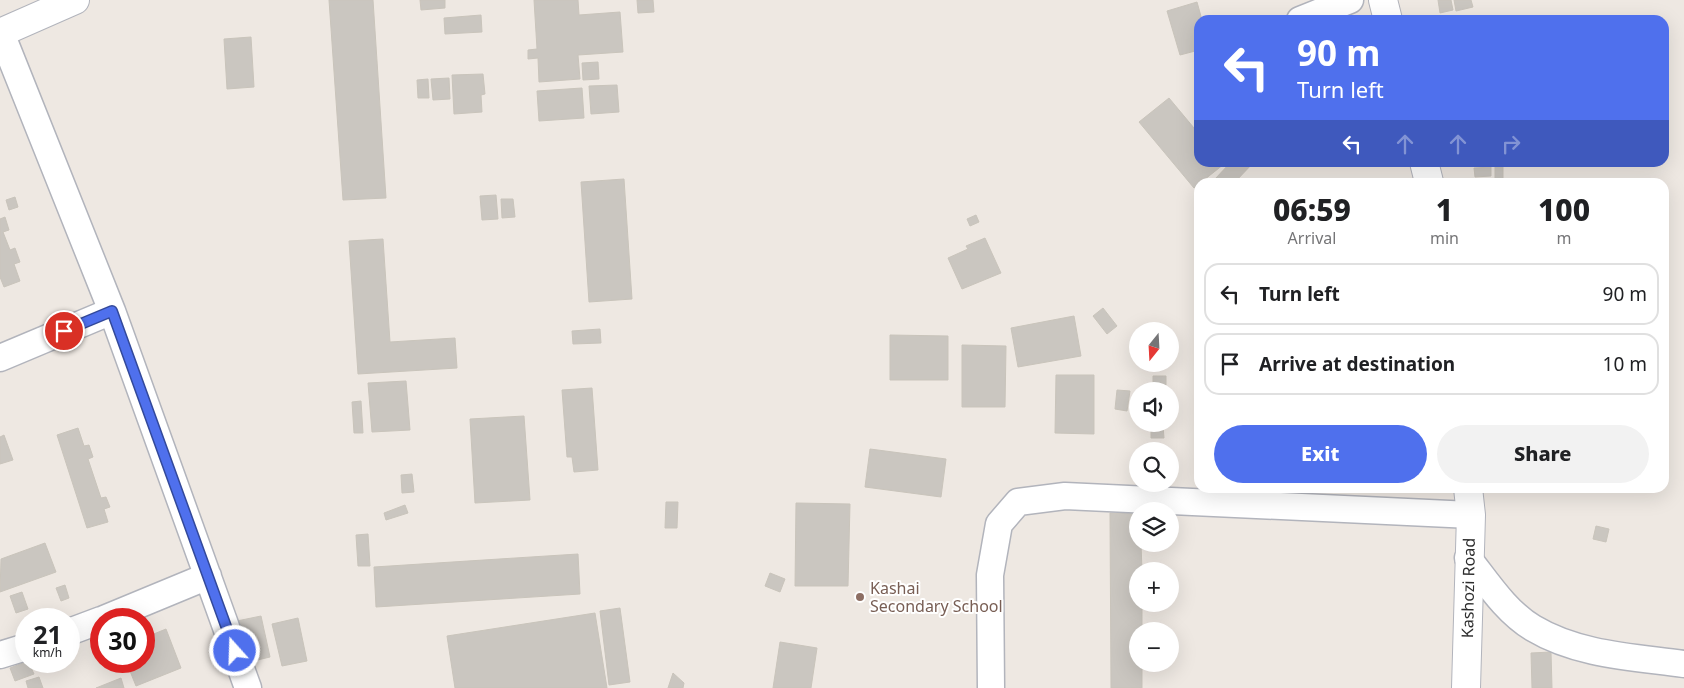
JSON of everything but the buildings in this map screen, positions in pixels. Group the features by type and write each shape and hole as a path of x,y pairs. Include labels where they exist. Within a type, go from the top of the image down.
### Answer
{"main road":[{"path":"1,33 75,0"},
{"path":"1383,0 1387,15"},
{"name":"Kashozi Road","path":"1466,688 1470,515 1468,493"}],"street":[{"path":"1312,15 1350,0"},
{"path":"1,33 112,311 248,688"},
{"path":"0,358 112,311"},
{"path":"990,688 990,575 999,524 1018,502 1066,496 1470,515"},
{"path":"1468,558 1502,601 1532,628 1578,648 1684,664"},
{"path":"130,608 208,576"},
{"path":"0,655 15,650"}],"place":[{"name":"Kashai Secondary School","path":"860,597"}],"route":[{"path":"64,331 112,311 235,651"}]}
